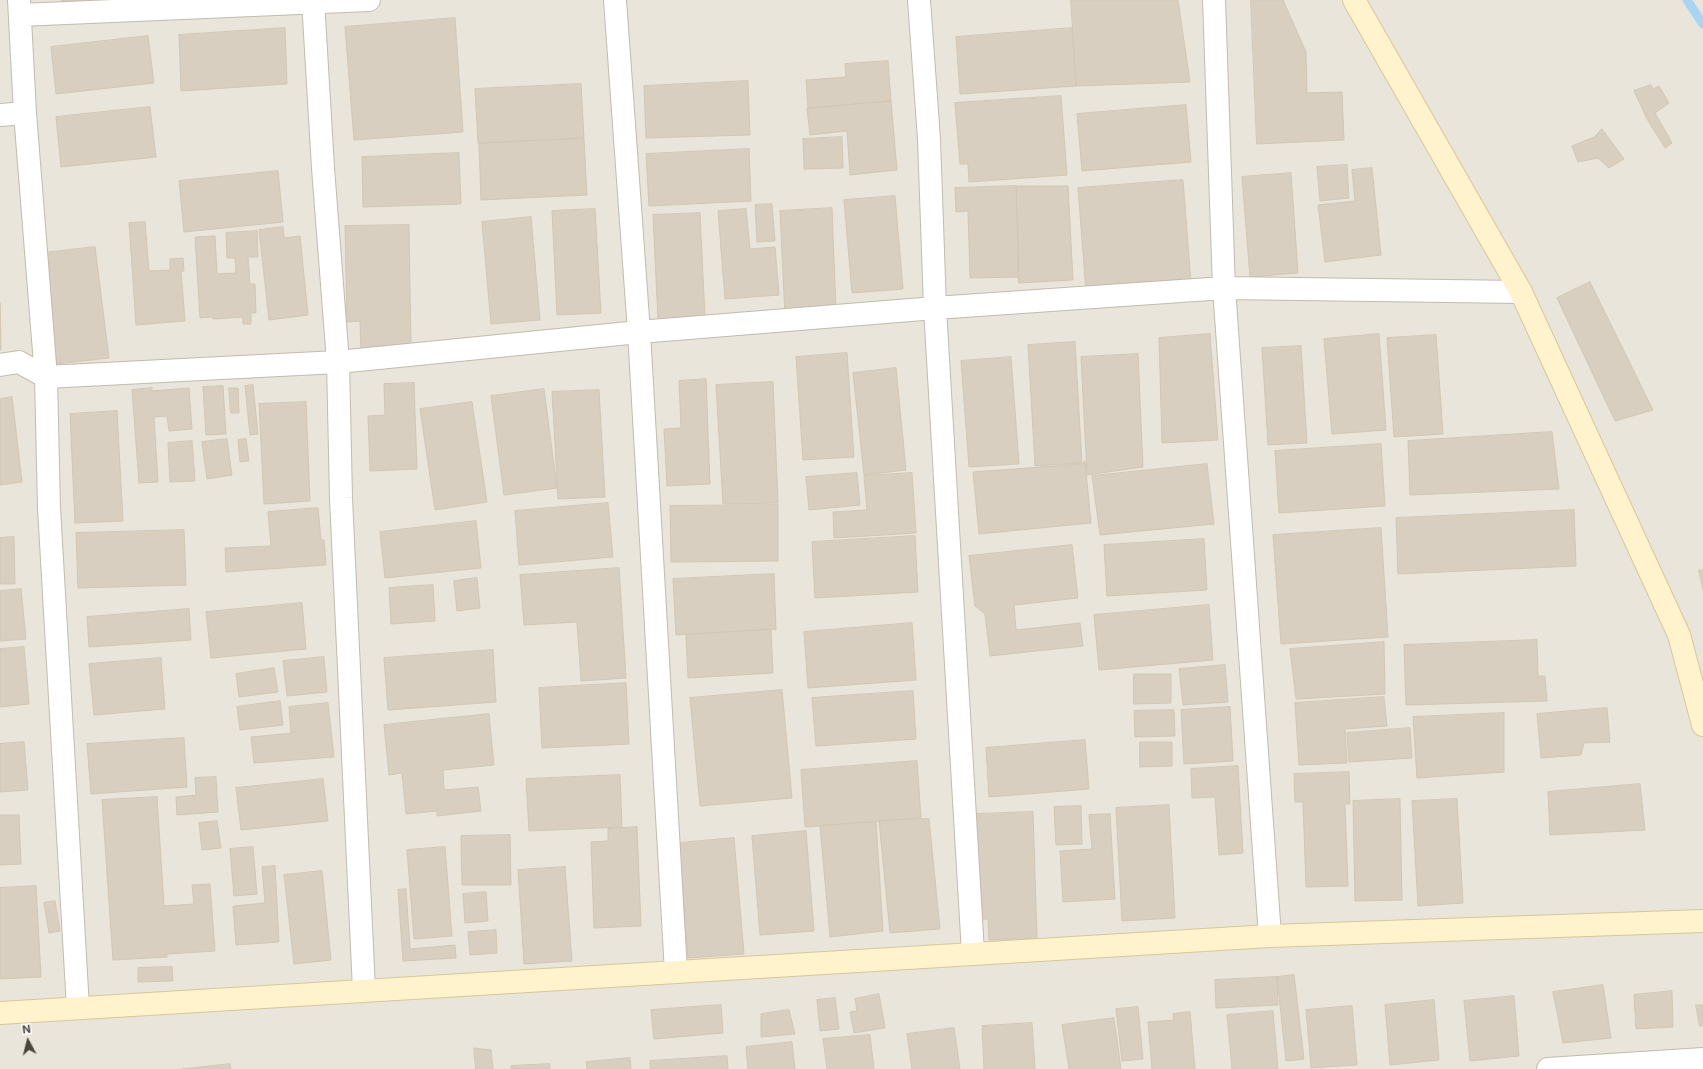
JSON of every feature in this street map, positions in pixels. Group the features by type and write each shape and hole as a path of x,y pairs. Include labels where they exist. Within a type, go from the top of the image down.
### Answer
{"street":[{"path":"78,1008 49,508 46,377 25,113 19,7 369,0"},
{"path":"615,0 639,332 676,972"},
{"path":"919,0 929,139 935,308 973,953"},
{"path":"1214,0 1224,288 1270,936"},
{"path":"1354,0 1521,292 1679,636 1703,725"},
{"path":"313,2 323,168 338,362 341,498 364,990"},
{"path":"0,115 25,113"},
{"path":"0,364 19,362 46,377 338,362 639,332 935,308 1224,288 1521,292"},
{"path":"0,1013 1270,936 1703,921"},
{"path":"1548,1069 1703,1059"}],"shaded area":[{"path":"0,0 1703,0 1703,1069 0,1069"}],"building":[{"path":"62,0 100,0 101,6 62,8"},
{"path":"1071,0 1178,0 1190,82 1077,86"},
{"path":"1251,0 1283,0 1306,52 1307,93 1342,92 1344,140 1257,144"},
{"path":"455,18 463,132 354,140 345,27"},
{"path":"285,28 287,84 181,91 179,35"},
{"path":"1072,28 1076,86 960,94 956,37"},
{"path":"148,36 154,83 56,94 51,47"},
{"path":"888,61 891,101 808,108 806,80 846,77 845,64"},
{"path":"748,81 750,135 646,138 644,86"},
{"path":"581,84 584,138 478,143 475,89"},
{"path":"1651,85 1653,89 1659,86 1669,103 1655,113 1672,143 1665,148 1647,119 1634,91"},
{"path":"1061,96 1067,175 969,182 968,164 960,164 955,103"},
{"path":"891,101 897,170 850,175 847,131 810,135 807,109"},
{"path":"1186,105 1191,162 1082,171 1077,114"},
{"path":"150,107 156,157 61,167 56,117"},
{"path":"1602,129 1624,159 1609,168 1598,158 1578,162 1572,146 1594,137"},
{"path":"842,137 843,168 804,169 803,139"},
{"path":"584,139 587,195 481,200 479,144"},
{"path":"749,149 751,201 649,206 646,154"},
{"path":"459,153 461,204 363,207 362,157"},
{"path":"1347,165 1349,198 1320,201 1317,167"},
{"path":"1372,168 1381,255 1325,262 1318,205 1355,201 1352,170"},
{"path":"278,171 283,222 184,232 179,181"},
{"path":"1291,173 1298,273 1250,277 1242,177"},
{"path":"1183,180 1191,284 1086,292 1078,188"},
{"path":"1016,186 1019,277 970,278 968,211 956,212 955,188"},
{"path":"1017,186 1068,186 1073,280 1019,283"},
{"path":"895,196 903,289 852,293 844,200"},
{"path":"772,204 775,241 757,242 755,205"},
{"path":"832,208 836,311 785,316 780,211"},
{"path":"595,209 601,313 557,315 552,211"},
{"path":"746,209 750,249 775,247 779,295 725,299 718,211"},
{"path":"700,213 705,317 658,320 653,215"},
{"path":"531,217 540,320 491,324 482,222"},
{"path":"145,222 149,271 170,270 170,259 183,258 184,271 181,271 185,321 136,325 129,223"},
{"path":"409,225 411,351 361,352 360,321 347,322 345,226"},
{"path":"283,227 284,238 300,236 308,315 269,320 259,230"},
{"path":"257,231 258,257 248,257 250,284 255,284 256,313 251,313 251,324 243,324 243,317 213,319 213,317 200,318 195,237 215,236 217,274 236,273 235,258 227,258 226,233"},
{"path":"95,247 109,358 56,364 43,253"},
{"path":"1590,282 1653,410 1615,421 1557,298"},
{"path":"0,303 1,350 0,350"},
{"path":"1210,334 1218,440 1162,443 1159,338"},
{"path":"1379,334 1386,430 1332,434 1324,339"},
{"path":"1436,335 1443,434 1394,437 1387,338"},
{"path":"1075,342 1082,463 1035,466 1028,345"},
{"path":"1301,346 1307,443 1268,445 1262,348"},
{"path":"847,353 854,457 803,460 796,357"},
{"path":"1138,354 1143,467 1087,475 1081,357"},
{"path":"1011,357 1019,464 969,467 961,361"},
{"path":"896,368 906,470 864,475 853,373"},
{"path":"706,379 710,484 667,486 664,429 681,428 679,381"},
{"path":"773,382 778,503 723,504 716,385"},
{"path":"414,383 417,469 370,471 368,416 385,415 384,384"},
{"path":"253,385 258,434 250,435 245,386"},
{"path":"223,386 226,434 206,435 203,387"},
{"path":"152,388 152,391 189,388 192,429 169,431 167,416 154,417 158,482 139,483 132,390"},
{"path":"229,388 238,388 239,413 231,413"},
{"path":"544,389 557,488 504,495 491,396"},
{"path":"599,390 605,497 558,499 552,392"},
{"path":"12,397 22,482 0,485 0,399"},
{"path":"306,402 310,501 264,504 259,404"},
{"path":"472,402 487,502 435,510 420,409"},
{"path":"117,411 123,521 75,523 70,414"},
{"path":"1552,432 1559,489 1410,495 1408,441"},
{"path":"227,439 232,475 207,479 202,442"},
{"path":"246,439 249,461 240,462 238,440"},
{"path":"192,441 195,481 170,482 168,443"},
{"path":"1381,444 1385,506 1279,513 1275,451"},
{"path":"1085,461 1091,523 979,534 973,472 1082,464"},
{"path":"1207,464 1214,524 1100,535 1092,476"},
{"path":"857,473 860,505 809,510 806,477"},
{"path":"912,473 916,533 834,538 833,512 867,510 864,476"},
{"path":"608,503 613,557 519,565 515,511"},
{"path":"778,505 778,561 671,562 670,506"},
{"path":"318,508 321,540 324,540 326,565 226,572 225,548 271,546 268,512"},
{"path":"1574,510 1576,566 1398,574 1396,518"},
{"path":"476,521 481,568 385,578 380,532"},
{"path":"1381,528 1388,637 1281,644 1273,535"},
{"path":"184,530 186,585 78,588 76,533"},
{"path":"915,536 918,592 815,598 812,542"},
{"path":"14,537 15,584 0,584 0,538"},
{"path":"1204,539 1207,590 1107,596 1104,545"},
{"path":"1072,545 1078,598 1014,605 1016,630 1080,623 1083,646 990,656 985,614 975,606 969,556"},
{"path":"619,568 626,678 581,681 577,622 524,625 520,575"},
{"path":"1699,570 1703,570 1703,589"},
{"path":"774,574 776,630 771,629 676,635 673,579"},
{"path":"477,578 480,608 457,611 454,581"},
{"path":"433,585 435,621 391,624 389,588"},
{"path":"21,589 26,639 0,641 0,591"},
{"path":"302,603 306,649 211,658 206,612"},
{"path":"1209,605 1213,660 1099,670 1094,615"},
{"path":"189,609 191,640 89,647 87,617"},
{"path":"912,623 916,680 808,688 804,632"},
{"path":"771,630 773,673 688,678 686,635"},
{"path":"1537,640 1538,676 1545,676 1547,701 1406,705 1404,645"},
{"path":"1384,642 1385,694 1296,699 1290,649"},
{"path":"24,647 29,704 0,707 0,649"},
{"path":"493,650 496,702 388,710 384,658"},
{"path":"324,657 327,692 287,696 283,661"},
{"path":"161,658 165,709 94,715 89,664"},
{"path":"1225,665 1228,702 1183,705 1179,669"},
{"path":"274,668 278,692 239,697 236,674"},
{"path":"1134,674 1171,674 1171,703 1134,704"},
{"path":"626,683 629,744 542,748 539,688"},
{"path":"782,690 792,798 700,806 690,698"},
{"path":"913,691 916,739 816,746 812,698"},
{"path":"1384,697 1387,726 1345,729 1347,763 1299,765 1295,703"},
{"path":"280,701 283,725 240,730 237,707"},
{"path":"328,703 334,757 254,763 251,737 291,733 289,707"},
{"path":"1230,707 1233,761 1184,764 1181,710"},
{"path":"1607,708 1610,742 1584,743 1581,755 1541,758 1537,714"},
{"path":"1174,710 1175,736 1135,737 1134,711"},
{"path":"1504,713 1504,772 1417,778 1413,717"},
{"path":"489,714 494,765 443,770 444,790 478,787 481,811 437,816 437,811 406,814 402,773 389,775 384,725"},
{"path":"1410,728 1412,758 1349,762 1347,733"},
{"path":"184,738 187,787 91,794 87,744"},
{"path":"1085,740 1089,789 989,797 986,748"},
{"path":"24,742 28,790 0,792 0,744"},
{"path":"1140,742 1172,742 1172,766 1140,767"},
{"path":"917,761 921,818 805,827 801,770"},
{"path":"1238,766 1243,853 1219,855 1215,797 1192,798 1191,769"},
{"path":"1349,772 1350,804 1345,804 1348,886 1306,887 1303,802 1295,802 1294,774"},
{"path":"620,775 622,827 529,831 526,779"},
{"path":"216,777 218,812 177,815 176,797 196,795 195,778"},
{"path":"323,779 328,821 241,830 236,788"},
{"path":"1640,784 1645,830 1550,835 1548,792"},
{"path":"157,797 164,906 194,904 192,885 210,884 215,951 167,954 167,957 113,960 102,800"},
{"path":"1400,799 1402,900 1355,901 1353,801"},
{"path":"1457,799 1463,903 1418,906 1412,801"},
{"path":"1169,805 1175,918 1122,921 1116,808"},
{"path":"1081,806 1082,844 1056,845 1054,807"},
{"path":"1033,812 1037,938 989,940 988,919 980,919 976,814"},
{"path":"1110,814 1115,899 1063,902 1060,851 1092,849 1089,815"},
{"path":"0,815 19,815 21,864 0,865"},
{"path":"929,819 940,929 890,933 879,821"},
{"path":"217,821 221,848 202,850 199,823"},
{"path":"876,822 883,931 830,937 820,826"},
{"path":"637,827 641,926 594,928 591,842 608,841 608,829"},
{"path":"806,831 814,931 760,935 752,836"},
{"path":"510,835 511,885 462,885 461,836"},
{"path":"734,838 744,954 688,958 679,843"},
{"path":"253,847 257,894 234,896 230,849"},
{"path":"445,847 452,936 414,939 407,850"},
{"path":"275,866 279,942 236,945 233,906 265,903 262,867"},
{"path":"565,867 572,961 524,964 518,870"},
{"path":"322,871 331,960 294,964 284,875"},
{"path":"36,886 41,977 0,979 0,888"},
{"path":"406,889 410,949 455,945 456,958 403,961 398,890"},
{"path":"486,892 488,921 465,923 463,894"},
{"path":"55,901 60,931 49,933 44,903"},
{"path":"496,930 497,953 470,955 468,932"},
{"path":"172,967 173,981 138,982 138,968"},
{"path":"1294,975 1304,1059 1286,1061 1277,977"},
{"path":"1277,977 1278,1005 1216,1008 1215,980"},
{"path":"1603,985 1611,1038 1563,1043 1553,992"},
{"path":"1672,991 1673,1027 1636,1029 1634,995"},
{"path":"879,994 885,1028 854,1033 850,1012 857,1011 855,999"},
{"path":"1514,996 1519,1056 1470,1061 1464,1001"},
{"path":"835,998 839,1029 820,1031 817,1000"},
{"path":"1434,1000 1439,1060 1390,1065 1385,1005"},
{"path":"721,1005 723,1033 654,1039 651,1010"},
{"path":"1696,1005 1703,1005 1703,1026 1700,1026"},
{"path":"1352,1006 1357,1065 1311,1068 1306,1010"},
{"path":"1138,1007 1143,1059 1122,1061 1116,1009"},
{"path":"789,1010 795,1034 761,1037 761,1014"},
{"path":"1273,1011 1278,1069 1232,1069 1227,1015"},
{"path":"1190,1012 1195,1069 1152,1069 1148,1022 1174,1020 1173,1014"},
{"path":"1114,1018 1121,1069 1069,1069 1062,1025"},
{"path":"1032,1023 1035,1069 984,1069 982,1026"},
{"path":"954,1028 960,1069 912,1069 907,1034"},
{"path":"870,1035 874,1069 827,1069 823,1039"},
{"path":"792,1042 795,1069 748,1069 746,1047"},
{"path":"474,1048 491,1050 493,1069 476,1069"},
{"path":"727,1056 728,1069 650,1069 650,1061"},
{"path":"630,1058 631,1069 587,1069 586,1062"},
{"path":"230,1064 231,1069 182,1069"},
{"path":"550,1064 550,1069 511,1069 511,1066"}],"waterway":[{"path":"1687,0 1703,24"}]}
